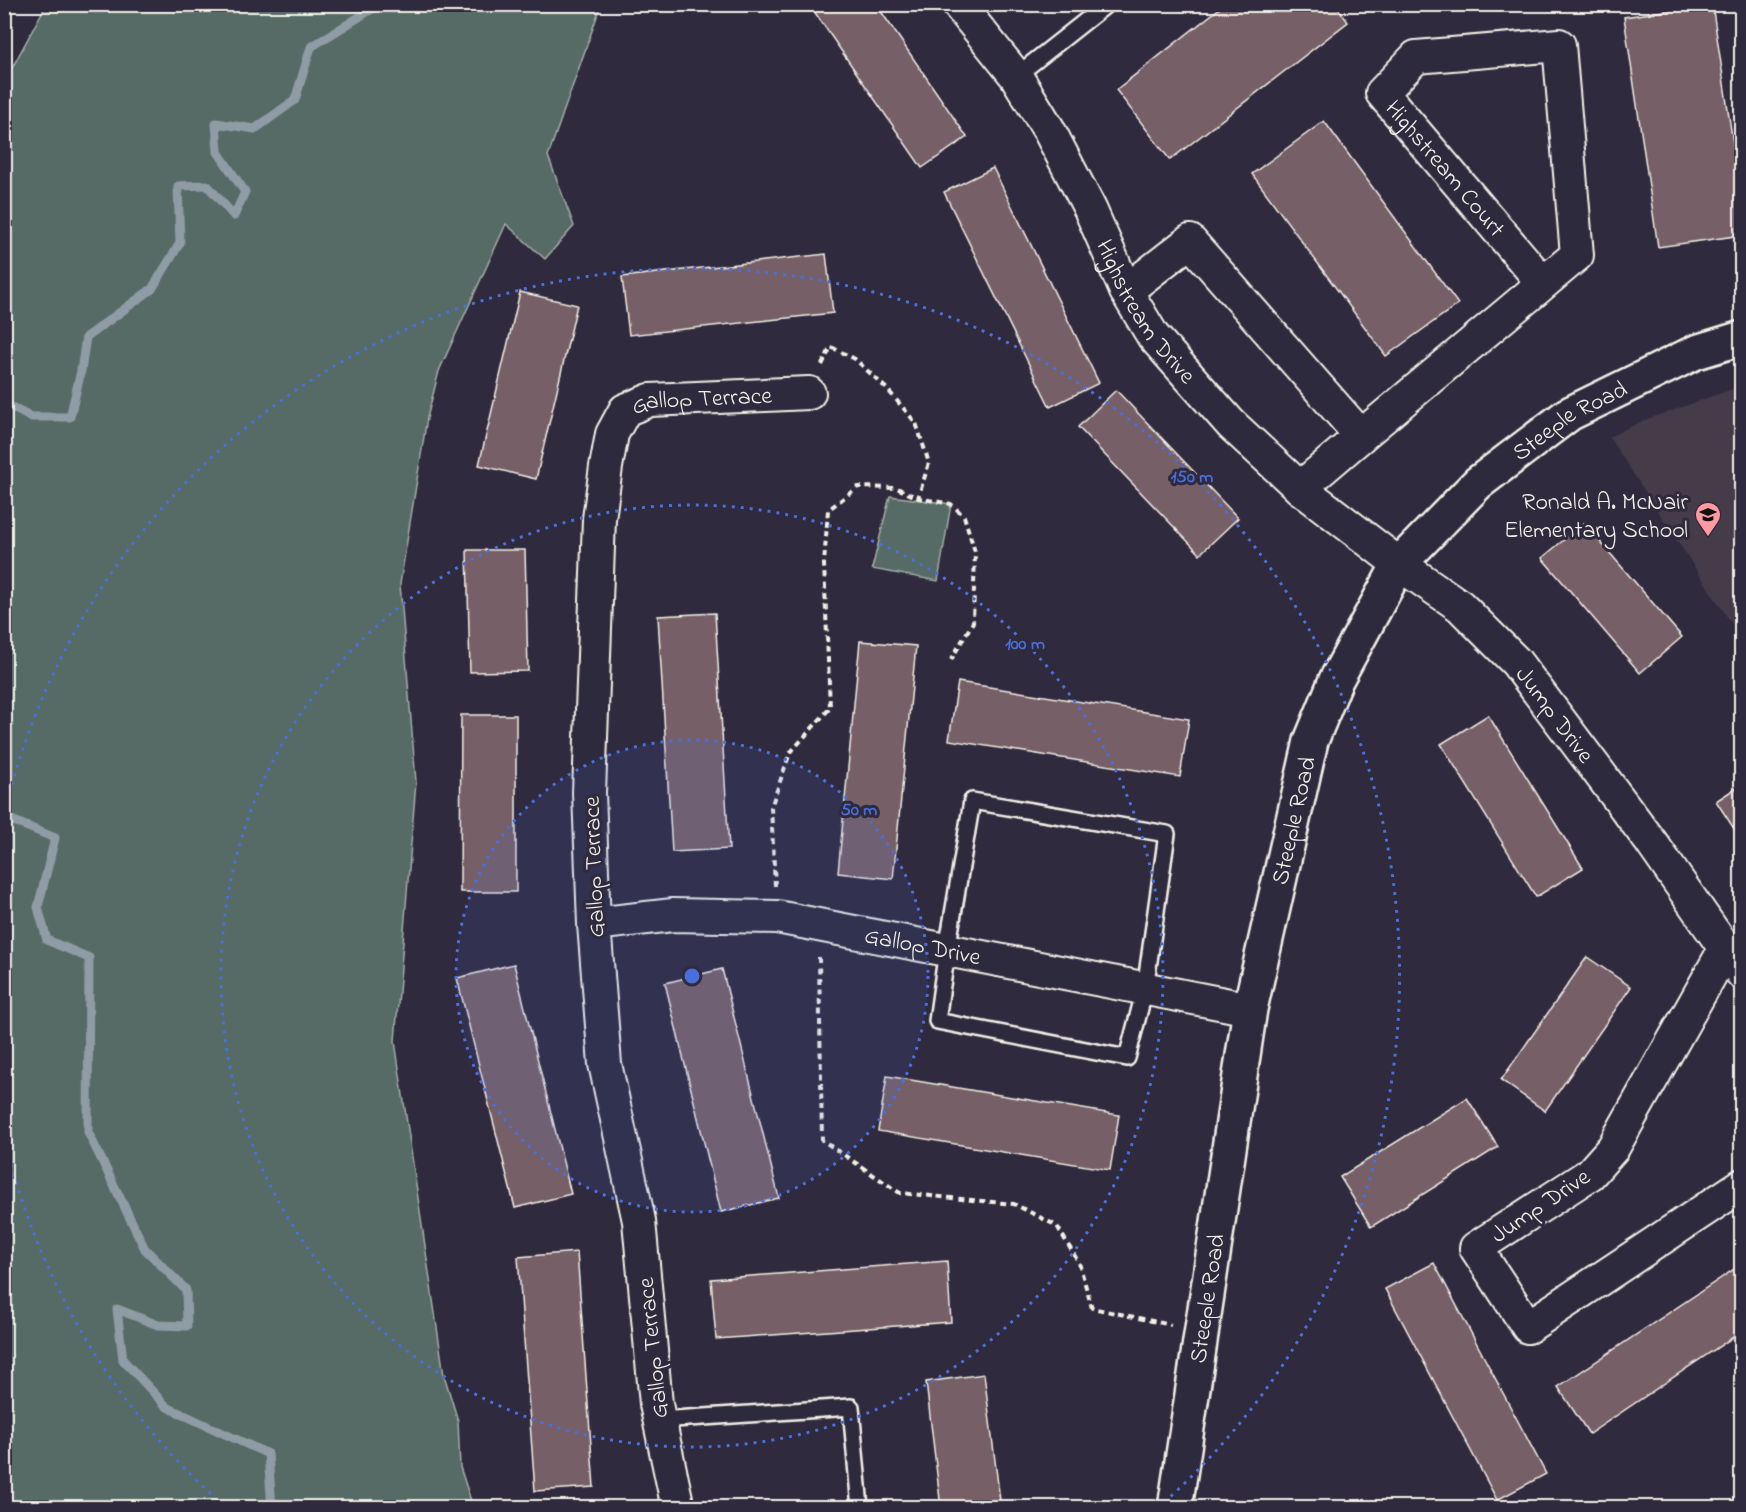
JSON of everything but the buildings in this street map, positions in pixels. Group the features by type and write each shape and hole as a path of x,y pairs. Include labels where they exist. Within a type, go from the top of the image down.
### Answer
{"street":[{"name":"Highstream Drive","path":"958,4 1016,76 1049,130 1090,209 1126,291 1152,336 1231,424 1300,488 1399,564"},
{"name":"Highstream Court","path":"1300,488 1577,255 1559,45 1416,57 1382,93 1543,283"},
{"path":"1126,291 1190,241 1361,436"},
{"name":"Steeple Road","path":"1175,1508 1250,1009 1311,741 1336,680 1399,564 1478,483 1569,414 1696,352 1742,338"},
{"name":"Gallop Terrace","path":"678,1508 656,1404 639,1221 605,1064 594,924 589,793 599,519 612,434 625,410 650,400 809,393"},
{"name":"Jump Drive","path":"1399,564 1460,606 1516,662 1651,843 1733,961 1613,1148 1590,1174 1476,1248 1528,1328 1742,1185"},
{"name":"Gallop Drive","path":"594,924 673,915 777,917 1250,1009"}],"lane":[{"path":"1016,76 1107,4"},
{"path":"972,801 1167,834 1145,989 1127,1058 937,1021 972,801"},
{"path":"659,1420 851,1407 860,1508"}],"path":[{"path":"809,393 831,347 855,359 887,388 915,423 930,463 918,498"},
{"path":"777,917 771,807 790,753 830,708 824,564 828,510 858,488 897,488 918,498 951,504 964,516 975,552 973,622 951,660"},
{"path":"818,925 822,1140 900,1193 1014,1204 1057,1226 1079,1263 1092,1308 1201,1332"}],"shaded area":[{"name":"Ronald A. McNair Elementary School","path":"1742,386 1741,638 1609,437 1642,421"}],"green space":[{"path":"46,5 601,5 548,156 574,226 545,259 506,224 439,371 427,418 400,584 416,782 395,1041 444,1375 458,1421 460,1467 473,1507 5,1507 4,83"},
{"path":"890,496 951,504 938,581 872,569"}],"waterway":[{"path":"4,403 30,417 70,417 86,337 152,289 180,243 178,186 207,185 234,216 245,192 218,152 216,123 255,129 295,100 311,47 372,9 372,4"},
{"path":"4,817 55,838 38,907 47,940 89,958 88,1132 145,1249 186,1290 187,1326 158,1325 117,1309 123,1360 167,1407 268,1454 272,1508"}],"place":[{"name":"Ronald A. McNair Elementary School","path":"1708,538"}]}
